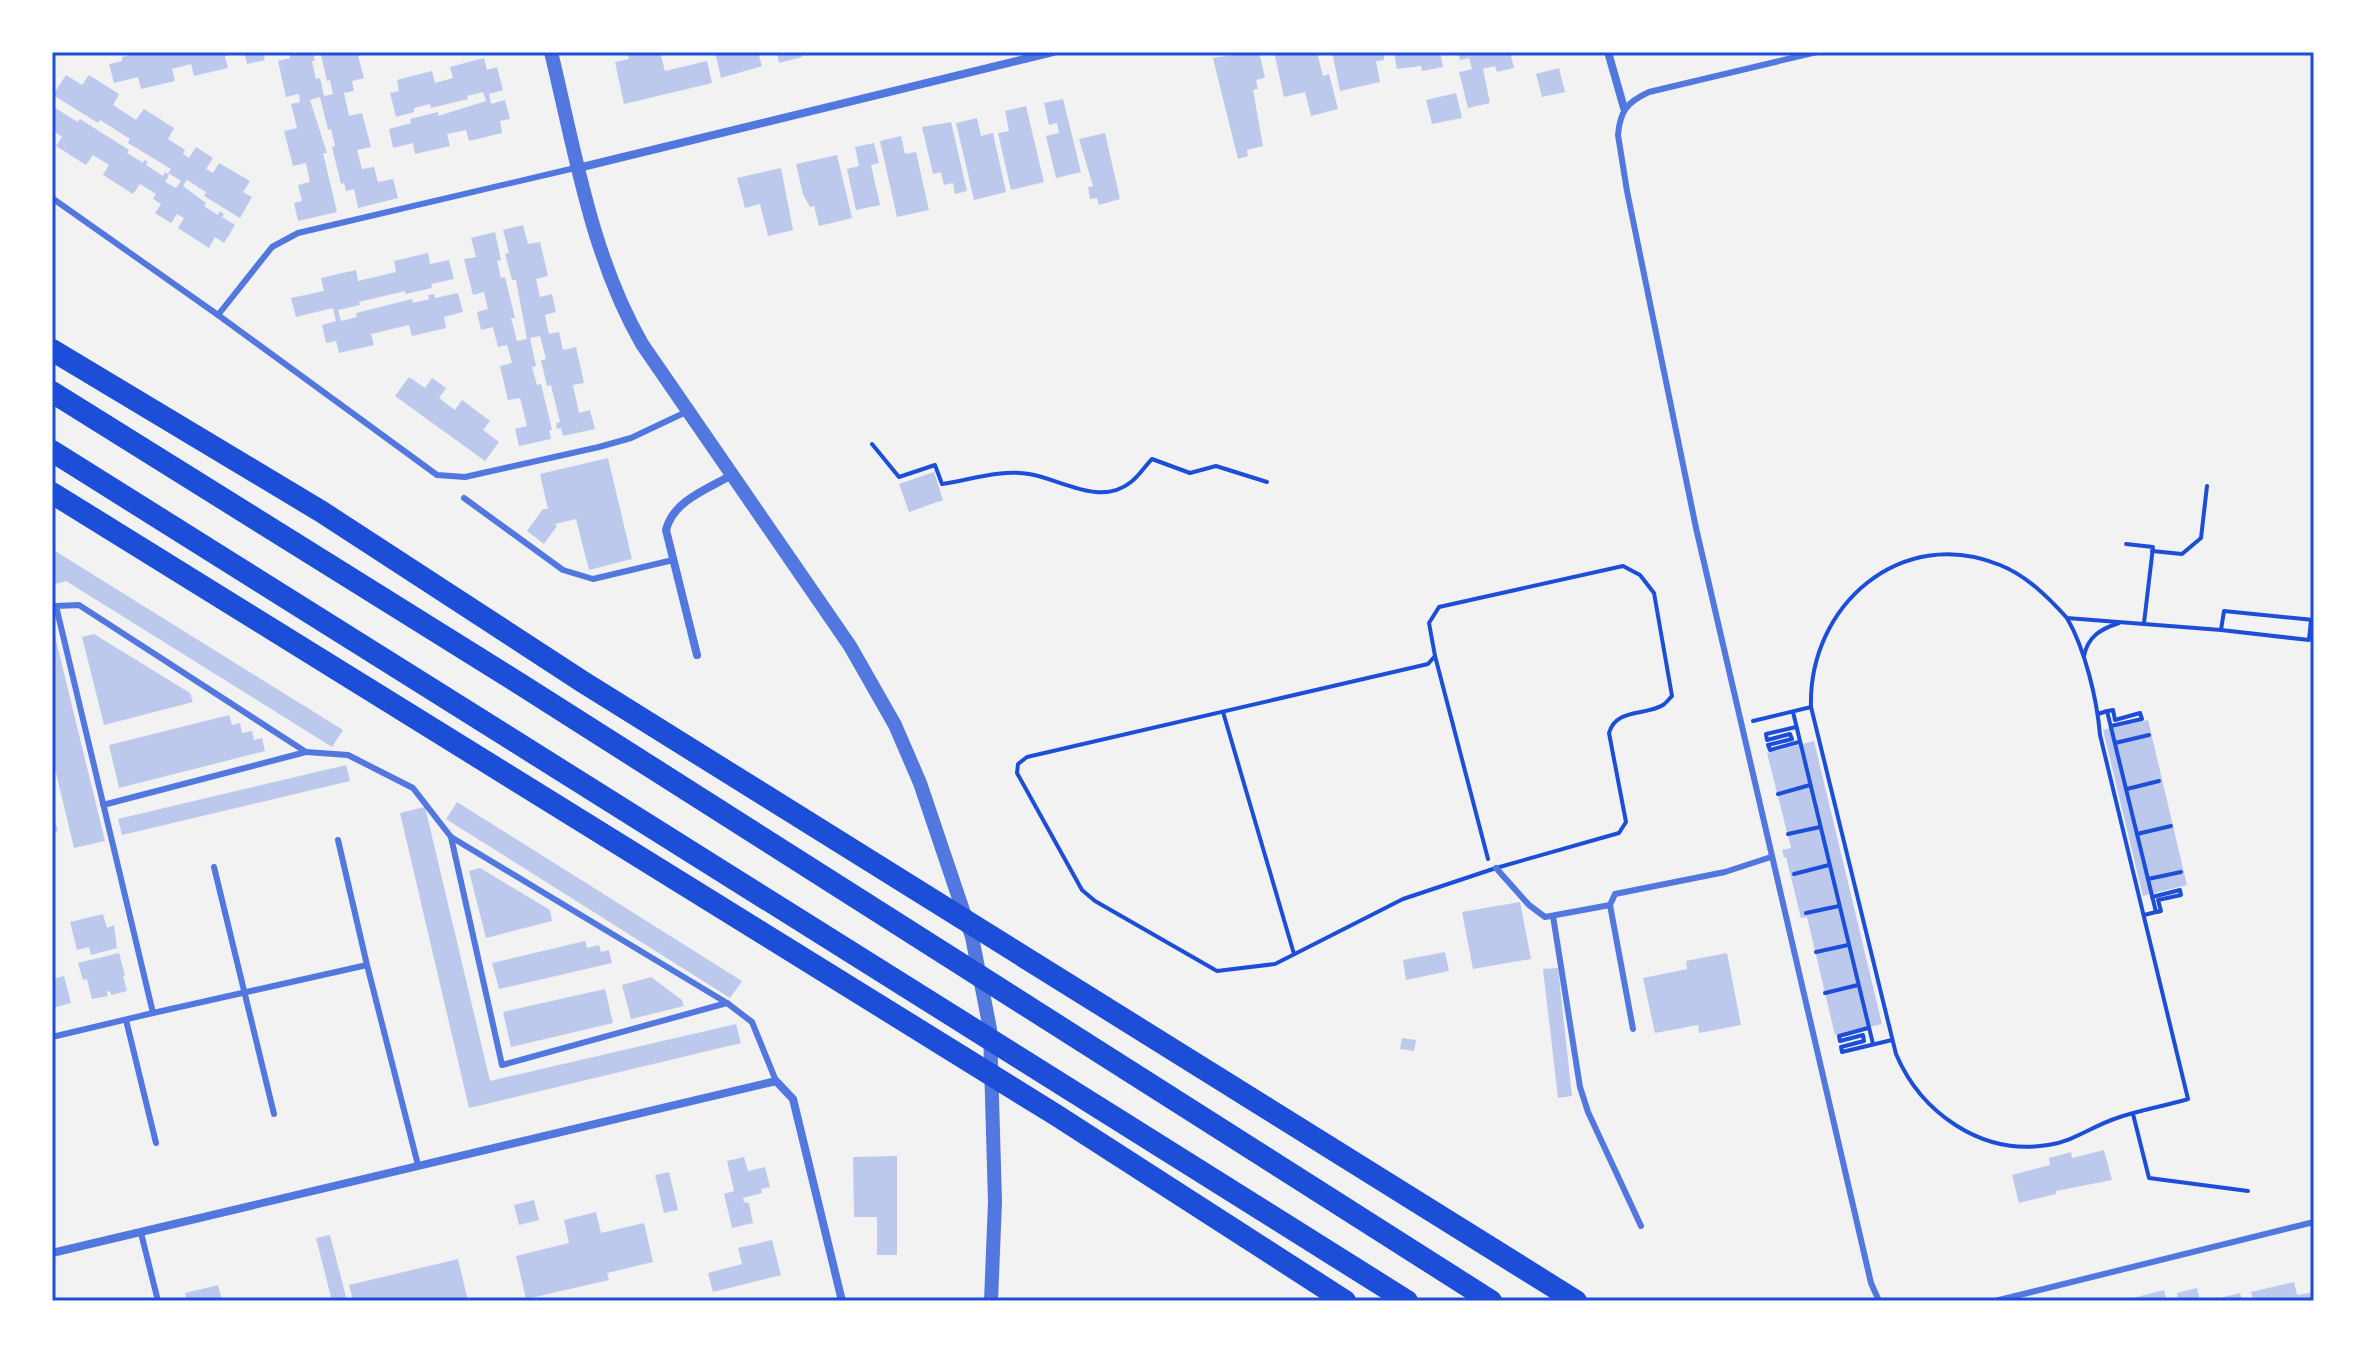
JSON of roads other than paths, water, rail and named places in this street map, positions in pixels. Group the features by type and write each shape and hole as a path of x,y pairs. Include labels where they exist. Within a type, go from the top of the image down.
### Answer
{"highway":[{"path":"52,350 322,512 583,682 1576,1301"},
{"path":"52,392 517,682 1491,1301"},
{"path":"52,451 1407,1301"},
{"path":"52,493 1043,1107 1345,1301"}],"street":[{"path":"551,52 578,168 613,287 626,316 642,344 850,646 895,725 920,783 972,937 990,1029 995,1202 991,1301"},
{"path":"578,168 1053,52"},
{"path":"1608,52 1624,108"},
{"path":"697,655 666,530 670,516 679,506 732,475"},
{"path":"52,1253 776,1081 793,1099 842,1301"}],"lane":[{"path":"1817,52 1649,92 1632,100 1624,108 1619,118 1618,135 1696,528 1871,1283 1879,1301"},
{"path":"218,315 272,247 298,233 578,168"},
{"path":"52,198 437,475 465,477 599,447 631,438 689,411"},
{"path":"464,498 563,570 579,576 593,579 673,560"},
{"path":"153,1013 56,606 79,605 306,752"},
{"path":"103,805 306,752 348,755 413,788 451,837 727,1003 752,1022 776,1081"},
{"path":"451,837 502,1065 727,1003"},
{"path":"338,840 418,1165"},
{"path":"1633,1029 1610,905 1615,894 1725,872 1771,857"},
{"path":"214,867 274,1114"},
{"path":"1493,869 1545,917 1610,905"},
{"path":"1553,916 1580,1087 1588,1112 1641,1226"},
{"path":"52,1037 367,965"},
{"path":"126,1020 156,1143"},
{"path":"1995,1301 2314,1222"},
{"path":"141,1233 158,1301"}]}
